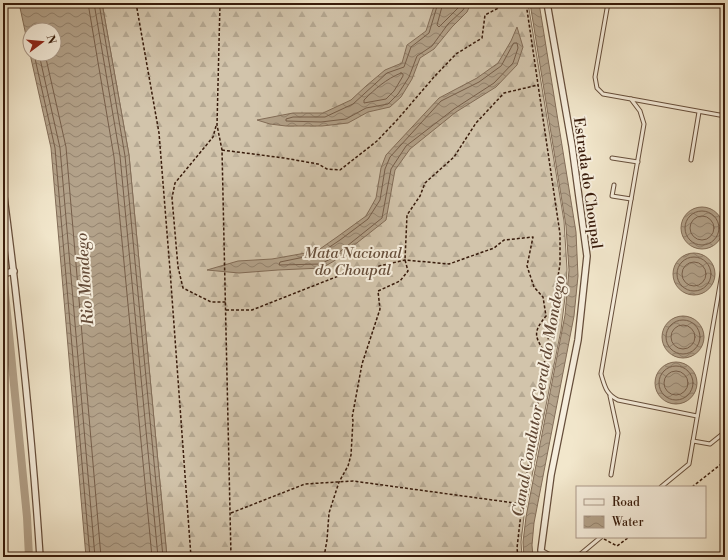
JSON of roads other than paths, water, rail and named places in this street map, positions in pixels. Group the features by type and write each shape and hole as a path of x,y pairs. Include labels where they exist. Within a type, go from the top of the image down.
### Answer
{"street":[{"name":"Estrada do Choupal","path":"542,557 541,550 551,475 578,340 587,256 572,146 547,3"},
{"path":"3,189 14,271 37,498 40,557"},
{"path":"3,274 14,271"}],"lane":[{"path":"608,3 595,77 597,88 603,94 725,116"},
{"path":"611,475 618,433 610,396 601,374 644,124 640,111 631,99"},
{"path":"691,160 699,112"},
{"path":"612,158 638,162"},
{"path":"614,185 612,196 631,199"},
{"path":"662,486 689,464 725,256"},
{"path":"610,396 618,400 697,416"},
{"path":"693,441 710,444 725,432"},
{"path":"577,557 600,538"},
{"path":"541,550 554,557"}],"water":[{"name":"Rio Mondego","path":"19,3 102,3 129,155 167,557 86,557 51,148 32,62 62,62 62,22 23,22"},
{"path":"435,3 471,3 467,12 452,27 434,49 420,58 412,79 401,97 390,107 368,112 348,123 322,126 286,126 270,124 257,120 293,113 323,113 351,100 385,70 402,63 407,45 426,31"},
{"name":"Canal Condutor Geral do Mondego","path":"530,3 539,3 576,232 578,276 574,316 534,523 532,545 533,557 524,557 523,542 526,517 565,315 569,270 566,226"},
{"path":"517,27 523,47 517,65 496,87 456,112 410,149 395,170 386,220 334,261 322,268 239,273 207,270 238,261 272,259 317,251 366,216 376,198 381,168 386,155 439,98 477,78 498,63 511,41"},
{"path":"702,207 717,213 723,228 717,243 702,249 687,243 681,228 687,213"},
{"path":"694,253 709,259 715,274 709,289 694,295 679,289 673,274 679,259"},
{"path":"683,316 698,322 704,337 698,352 683,358 668,352 662,337 668,322"},
{"path":"676,362 691,368 697,383 691,398 676,404 661,398 655,383 661,368"}],"waterway":[{"path":"4,283 27,517 29,557"},
{"path":"3,295 5,300"}],"park label":[{"name":"Mata Nacional do Choupal","path":"353,262"}]}
